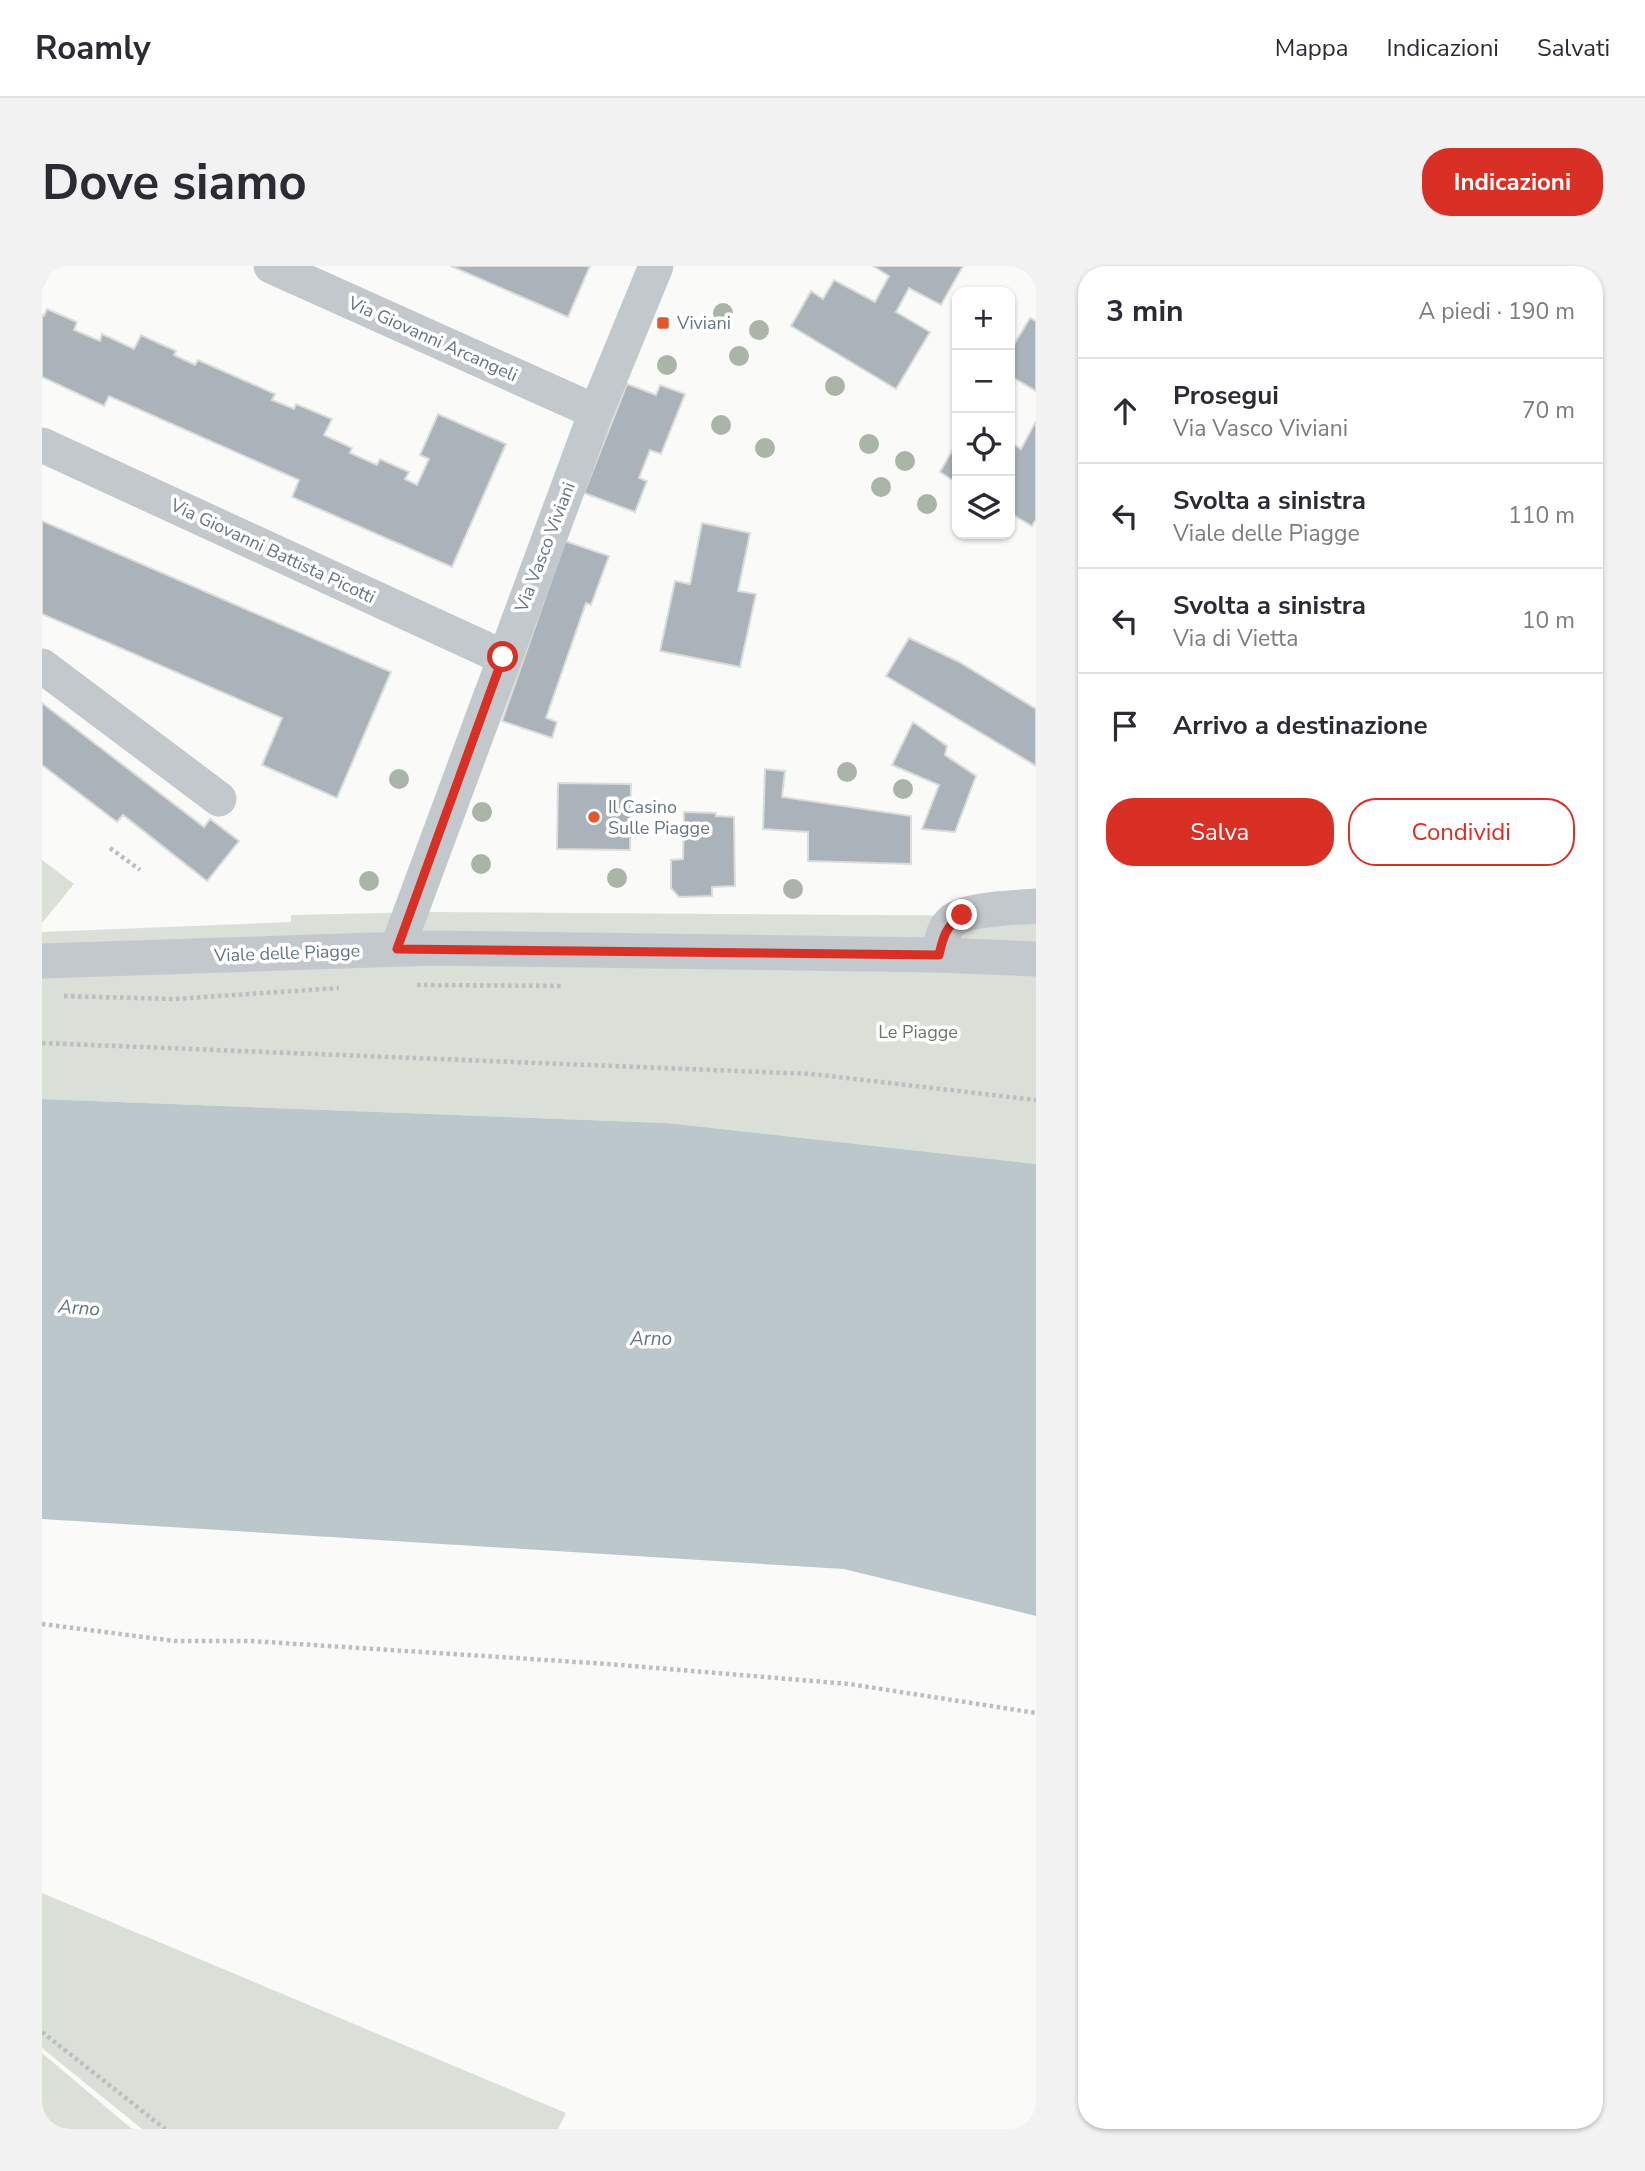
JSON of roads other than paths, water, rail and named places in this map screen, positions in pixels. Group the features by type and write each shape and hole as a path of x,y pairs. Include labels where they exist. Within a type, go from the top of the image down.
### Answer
{"street":[{"name":"Via Giovanni Arcangeli","path":"271,266 596,412"},
{"name":"Via Vasco Viviani","path":"397,949 503,657 596,412 656,266"},
{"name":"Via Giovanni Battista Picotti","path":"42,445 503,657"},
{"path":"42,666 219,799"},
{"path":"939,955 950,923 962,915 1036,906"},
{"name":"Viale delle Piagge","path":"42,961 397,949 939,955 1036,959"}],"water":[{"name":"Arno","path":"42,1099 667,1123 1036,1164 1036,1616 844,1569 42,1519"}],"place":[{"name":"Viviani","path":"663,323"},
{"name":"Il Casino Sulle Piagge","path":"594,817"}],"park label":[{"name":"Le Piagge","path":"918,1032"}]}
